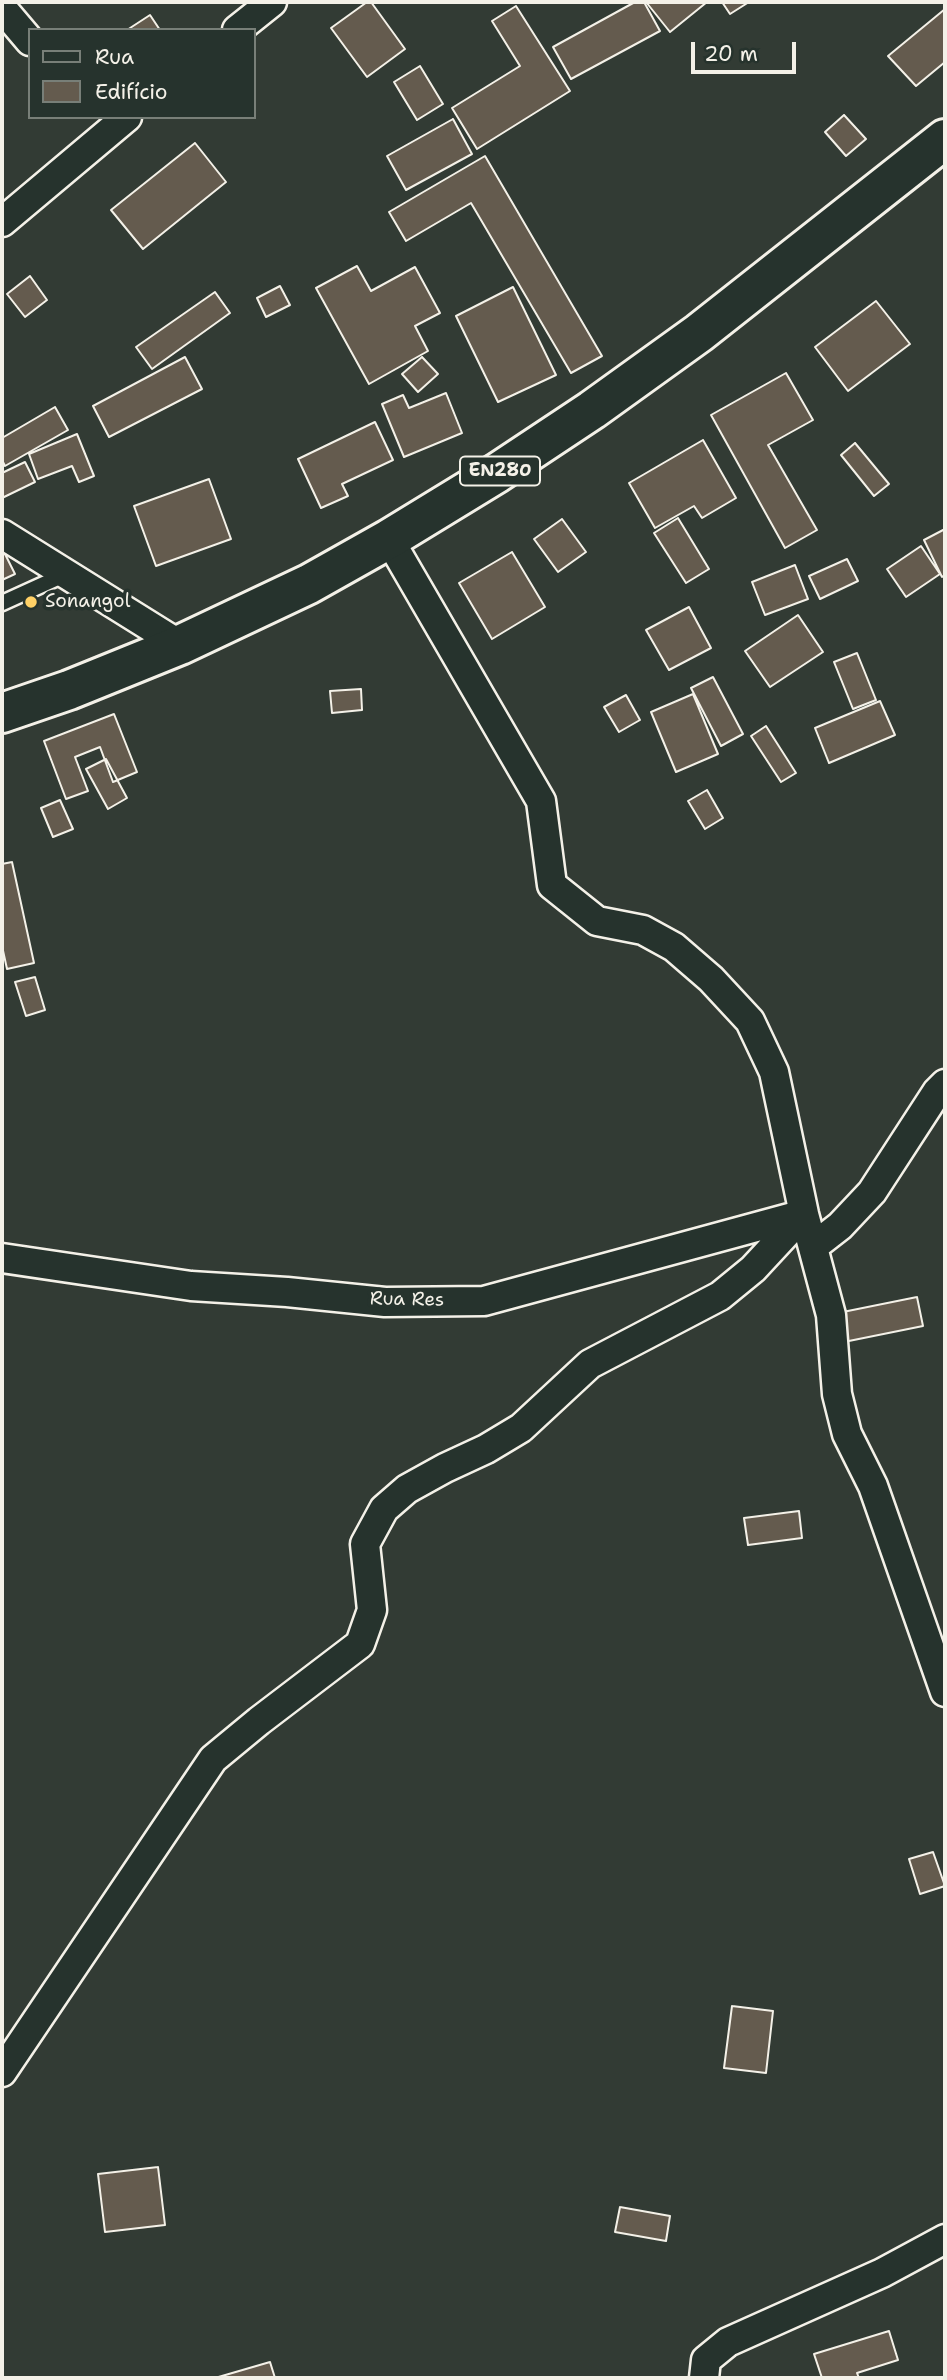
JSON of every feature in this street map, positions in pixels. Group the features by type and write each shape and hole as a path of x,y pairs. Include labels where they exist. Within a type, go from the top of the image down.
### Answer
{"main road":[{"name":"EN280","path":"2,713 69,690 180,645 309,584 389,539 497,473 592,410 699,333 945,139"}],"street":[{"path":"240,28 272,2"},
{"path":"2,8 28,39"},
{"path":"2,222 109,123"},
{"path":"2,534 180,645"},
{"path":"389,539 541,801 552,885 597,922 643,930 674,947 711,979 750,1021 774,1072 804,1214 831,1315 838,1394 847,1434 873,1486 945,1692"},
{"path":"813,1247 840,1226 872,1192 937,1092 945,1084"},
{"path":"2,2072 213,1759 258,1721 360,1644 372,1610 365,1544 384,1509 407,1489 521,1428 590,1364 720,1296 753,1269 804,1214"},
{"name":"Rua Res","path":"2,1258 191,1286 385,1302 484,1301 804,1214"},
{"path":"704,2378 706,2360 728,2342 882,2273 945,2239"}],"lane":[{"path":"2,603 66,574"}],"building":[{"path":"367,2 371,2 405,49 367,77 331,28"},
{"path":"635,2 644,2 660,31 571,79 553,47"},
{"path":"646,2 707,2 670,32"},
{"path":"722,2 749,2 730,14"},
{"path":"516,6 570,91 477,149 452,108 520,66 492,21"},
{"path":"945,9 945,62 916,86 888,56"},
{"path":"150,15 159,28 130,28"},
{"path":"420,66 443,104 417,120 394,82"},
{"path":"844,115 866,139 846,156 825,132"},
{"path":"453,119 472,154 406,190 387,156"},
{"path":"195,143 226,182 143,249 111,210"},
{"path":"485,156 602,356 571,373 471,203 406,241 389,212"},
{"path":"357,266 371,291 415,267 440,313 415,326 428,351 369,384 316,288"},
{"path":"30,276 47,300 25,317 7,294"},
{"path":"280,286 290,305 266,317 257,298"},
{"path":"513,287 556,375 498,402 456,316"},
{"path":"215,292 230,313 152,369 136,347"},
{"path":"876,301 910,344 848,391 815,347"},
{"path":"185,357 202,389 109,437 93,406"},
{"path":"422,357 438,374 418,392 402,374"},
{"path":"786,373 813,420 768,445 817,530 785,548 711,415"},
{"path":"446,393 462,433 404,457 382,404 403,395 409,408"},
{"path":"55,407 68,430 5,466 2,460 2,438"},
{"path":"375,422 393,460 342,484 348,496 321,508 298,459"},
{"path":"77,434 94,476 79,482 72,466 38,479 29,454"},
{"path":"703,440 736,498 702,518 694,506 655,528 629,483"},
{"path":"855,443 889,484 874,496 841,455"},
{"path":"25,462 35,482 2,498 2,473"},
{"path":"209,479 231,539 156,566 134,506"},
{"path":"678,518 709,569 686,583 654,533"},
{"path":"562,519 586,552 558,572 534,539"},
{"path":"945,529 945,575 942,577 924,540"},
{"path":"921,546 940,574 906,597 887,569"},
{"path":"2,548 15,574 2,580"},
{"path":"512,552 545,607 492,639 459,583"},
{"path":"847,559 858,581 820,599 809,576"},
{"path":"795,565 808,599 765,615 752,582"},
{"path":"689,607 711,648 669,670 646,630"},
{"path":"798,615 823,652 770,687 745,651"},
{"path":"857,653 876,700 853,709 834,662"},
{"path":"713,677 743,734 721,746 691,688"},
{"path":"361,689 362,710 332,713 330,691"},
{"path":"693,694 718,754 676,772 651,712"},
{"path":"626,695 640,720 619,732 604,707"},
{"path":"880,701 895,735 829,763 815,728"},
{"path":"114,714 137,772 113,782 100,747 75,757 88,791 66,799 44,741"},
{"path":"766,726 796,773 781,782 751,736"},
{"path":"106,759 127,798 108,809 86,769"},
{"path":"707,790 723,818 705,829 688,801"},
{"path":"60,800 73,829 53,837 41,808"},
{"path":"12,862 34,963 7,969 2,946 2,864"},
{"path":"35,977 45,1010 26,1016 15,982"},
{"path":"917,1297 923,1326 834,1344 828,1315"},
{"path":"799,1511 802,1538 748,1545 744,1518"},
{"path":"933,1852 945,1886 920,1894 909,1859"},
{"path":"732,2006 773,2011 766,2073 724,2068"},
{"path":"158,2167 165,2225 105,2232 98,2174"},
{"path":"620,2207 670,2216 666,2241 615,2232"},
{"path":"889,2331 898,2360 857,2373 859,2378 822,2378 814,2354"},
{"path":"270,2362 275,2378 215,2378"}],"place":[{"name":"Sonangol","path":"31,602"}]}
